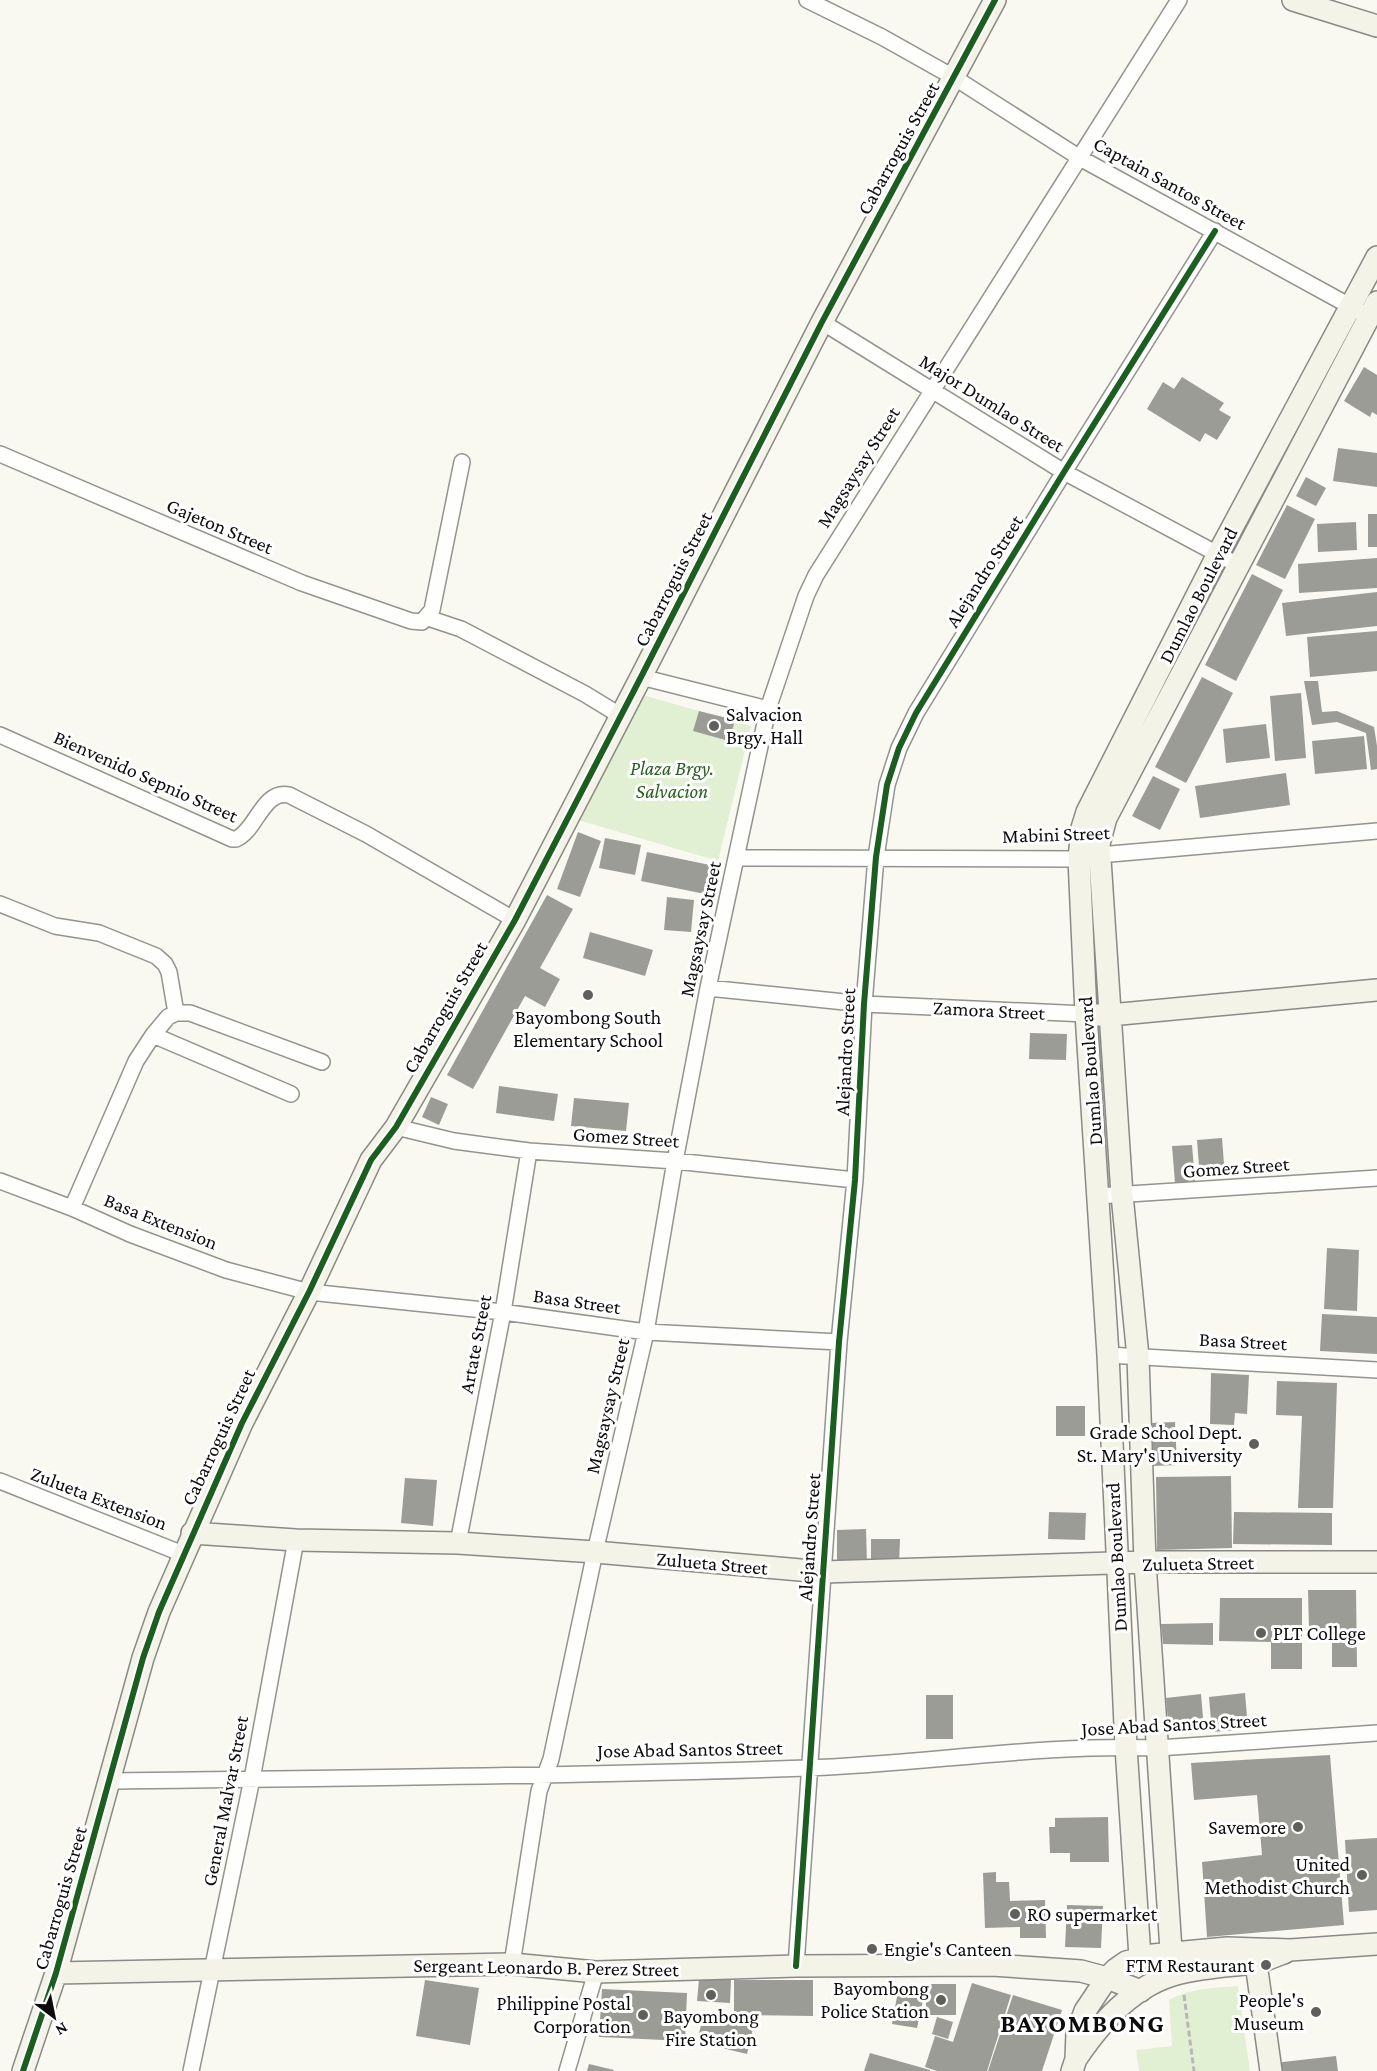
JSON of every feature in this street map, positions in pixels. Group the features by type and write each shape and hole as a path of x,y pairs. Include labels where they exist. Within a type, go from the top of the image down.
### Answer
{"street":[{"name":"Captain Santos Street","path":"807,0 882,37 955,78 1080,158 1350,306 1373,309"},
{"name":"Cabarroguis Street","path":"23,2071 56,1973 143,1658 183,1554 252,1403 309,1292 371,1160 396,1127 515,920 822,322 995,0"},
{"name":"Magsaysay Street","path":"512,1964 539,1791 551,1759 595,1552 646,1332 708,988 768,709 806,596 816,575 931,390 1179,0"},
{"path":"1293,0 1377,26"},
{"name":"Alejandro Street","path":"796,1965 839,1342 855,1180 864,1004 876,857 887,785 899,748 940,674 1215,231"},
{"name":"Dumlao Boulevard","path":"1170,1976 1145,1563 1138,1357 1122,1195 1110,1015 1089,857 1082,828 1087,812 1218,555 1377,257"},
{"name":"Dumlao Boulevard","path":"1140,1957 1126,1747 1107,1355 1086,1014 1089,857 1099,844 1106,818 1373,309"},
{"name":"Major Dumlao Street","path":"822,322 1064,472 1238,565"},
{"name":"Gajeton Street","path":"0,454 302,583 411,621 422,622 428,618 461,629 585,694 621,716"},
{"path":"428,618 432,610 462,462"},
{"path":"641,677 768,709"},
{"name":"Bienvenido Sepnio Street","path":"0,735 232,839 245,834 273,798 278,795 289,795 366,834 515,920"},
{"name":"Mabini Street","path":"737,858 1089,857 1377,831"},
{"path":"0,904 55,926 99,933 156,956 165,964 169,972 176,1013"},
{"name":"Zamora Street","path":"708,988 864,1004 1110,1015 1377,990"},
{"path":"72,1208 136,1061 168,1017 176,1013 190,1014 322,1062"},
{"path":"153,1035 291,1094"},
{"name":"Gomez Street","path":"396,1127 454,1141 529,1151 675,1161 855,1180"},
{"name":"Artate Street","path":"458,1543 503,1312 529,1151"},
{"name":"Gomez Street","path":"1098,1196 1377,1178"},
{"name":"Basa Extension","path":"0,1181 72,1208 130,1234 226,1269 309,1292"},
{"name":"Basa Street","path":"309,1292 503,1312 646,1332 839,1342"},
{"name":"Basa Street","path":"1107,1355 1377,1370"},
{"name":"Zulueta Extension","path":"0,1481 183,1554"},
{"name":"Zulueta Street","path":"192,1533 296,1540 458,1543 595,1552 823,1572 1145,1563 1377,1562"},
{"name":"General Malvar Street","path":"191,2071 252,1779 296,1540"},
{"name":"Jose Abad Santos Street","path":"110,1781 809,1768 1011,1753 1126,1747 1158,1748 1377,1734"},
{"path":"1074,2065 1096,2030 1112,2013 1141,1991 1170,1976 1225,1965 1256,1955 1290,1950 1377,1944"},
{"path":"1074,2065 1077,2032 1085,2011 1107,1978 1116,1969 1140,1957 1170,1953 1227,1948 1256,1955"},
{"path":"1256,1955 1271,2071"},
{"name":"Sergeant Leonardo B. Perez Street","path":"56,1973 512,1964 596,1972 796,1965 1021,1966 1081,1971 1141,1991"},
{"path":"567,2071 596,1972"}],"path":[{"path":"1184,1995 1194,2071"}],"green space":[{"name":"Plaza Brgy. Salvacion","path":"643,695 751,726 718,861 578,820"},
{"path":"1238,1986 1250,2071 1139,2071 1136,2050 1172,2046 1169,2000 1194,1991"}],"building":[{"path":"1364,367 1377,375 1377,415 1372,412 1370,417 1344,401"},
{"path":"1182,377 1224,403 1219,410 1231,417 1217,440 1205,433 1200,442 1147,409 1163,382 1174,389"},
{"path":"1338,448 1377,453 1377,487 1333,481"},
{"path":"1306,477 1326,488 1316,506 1296,496"},
{"path":"1287,505 1315,519 1285,579 1256,565"},
{"path":"1368,514 1377,514 1377,547 1368,547"},
{"path":"1356,522 1357,550 1318,552 1317,524"},
{"path":"1377,558 1377,588 1299,593 1298,564"},
{"path":"1252,574 1283,590 1236,681 1205,665"},
{"path":"1377,592 1377,626 1286,636 1282,603"},
{"path":"1377,631 1377,671 1310,677 1307,637"},
{"path":"1202,677 1233,693 1186,783 1155,767"},
{"path":"1304,681 1318,681 1322,712 1337,711 1374,727 1377,769 1371,770 1366,733 1337,722 1312,725"},
{"path":"1301,693 1306,758 1275,761 1270,696"},
{"name":"Salvacion Brgy. Hall","path":"699,711 735,720 729,741 693,731"},
{"path":"1266,724 1270,758 1226,763 1223,729"},
{"path":"1364,736 1367,769 1315,774 1312,741"},
{"path":"1286,773 1290,805 1200,818 1195,786"},
{"path":"1153,776 1180,789 1160,830 1132,816"},
{"path":"578,832 601,841 580,897 557,889"},
{"path":"605,838 641,845 635,875 599,868"},
{"path":"647,852 710,865 705,894 641,881"},
{"path":"547,895 573,909 540,968 560,979 545,1007 525,996 473,1089 447,1075"},
{"path":"667,897 694,900 691,932 664,930"},
{"path":"590,932 653,950 645,976 583,958"},
{"path":"1030,1033 1067,1034 1066,1060 1029,1059"},
{"path":"499,1086 558,1094 554,1121 496,1113"},
{"path":"431,1097 448,1104 439,1125 422,1117"},
{"path":"574,1098 629,1103 626,1131 571,1126"},
{"path":"1222,1138 1225,1177 1200,1179 1197,1140"},
{"path":"1192,1145 1195,1181 1175,1183 1172,1146"},
{"path":"1327,1248 1359,1250 1357,1311 1324,1309"},
{"path":"1322,1314 1377,1317 1377,1354 1320,1351"},
{"path":"1211,1373 1249,1375 1247,1414 1235,1413 1234,1425 1210,1424"},
{"path":"1277,1381 1337,1383 1333,1508 1298,1508 1302,1416 1276,1415"},
{"path":"1056,1406 1085,1406 1085,1436 1056,1436"},
{"path":"1175,1422 1177,1465 1153,1466 1151,1423"},
{"path":"1231,1476 1232,1548 1157,1550 1156,1477"},
{"path":"405,1478 437,1480 433,1526 401,1523"},
{"path":"1049,1512 1086,1513 1085,1540 1048,1539"},
{"path":"1234,1512 1332,1513 1332,1545 1233,1544"},
{"path":"866,1529 867,1565 837,1566 837,1530"},
{"path":"871,1539 900,1539 899,1565 871,1564"},
{"path":"1308,1590 1356,1590 1357,1667 1332,1667 1332,1630 1309,1630"},
{"name":"PLT College","path":"1220,1598 1302,1598 1302,1669 1271,1669 1271,1642 1219,1641"},
{"path":"1213,1623 1213,1645 1163,1644 1161,1624"},
{"path":"1245,1693 1248,1729 1212,1732 1209,1697"},
{"path":"1201,1694 1204,1730 1169,1733 1166,1698"},
{"path":"926,1695 953,1695 953,1739 926,1739"},
{"name":"Savemore","path":"1330,1755 1344,1925 1207,1937 1202,1862 1262,1855 1257,1795 1194,1800 1191,1763"},
{"path":"1108,1817 1109,1862 1070,1862 1070,1853 1050,1853 1049,1827 1055,1827 1055,1818"},
{"name":"United Methodist Church","path":"1377,1838 1377,1910 1349,1912 1345,1840"},
{"name":"RO supermarket","path":"996,1872 996,1882 1009,1882 1010,1901 1045,1900 1046,1938 1020,1938 1020,1927 985,1928 983,1873"},
{"path":"1067,1905 1103,1906 1101,1948 1065,1947"},
{"path":"699,1979 731,1980 730,2003 697,2001"},
{"path":"425,1980 479,1988 470,2045 416,2036"},
{"path":"734,1980 813,1980 813,2016 734,2015"},
{"path":"972,1983 1011,1995 987,2071 937,2071 925,2067 935,2036 953,2042"},
{"name":"Bayombong Police Station","path":"926,1984 956,1984 956,2015 926,2015"},
{"name":"Philippine Postal Corporation","path":"602,1989 687,1993 685,2041 599,2037"},
{"path":"898,1991 924,1996 917,2028 892,2024"},
{"path":"1013,1995 1062,2010 1042,2071 988,2071"},
{"path":"704,2012 754,2024 747,2054 697,2042"},
{"path":"937,2017 953,2022 948,2039 932,2034"},
{"path":"870,2053 930,2070 930,2071 864,2071"},
{"path":"1336,2056 1338,2071 1275,2071 1274,2063"},
{"path":"589,2064 614,2070 587,2071"}],"cycle path":[{"path":"23,2071 56,1973 143,1658 159,1612 242,1423 309,1292 371,1160 396,1127 515,920 822,322 995,0"},
{"path":"796,1966 839,1342 855,1180 864,1004 876,857 887,785 899,748 916,713 1215,231"}],"place":[{"name":"Salvacion Brgy. Hall","path":"714,726"},
{"name":"Bayombong South Elementary School","path":"588,995"},
{"name":"Grade School Dept. St. Mary's University","path":"1254,1444"},
{"name":"PLT College","path":"1261,1633"},
{"name":"Savemore","path":"1298,1827"},
{"name":"United Methodist Church","path":"1362,1875"},
{"name":"RO supermarket","path":"1015,1914"},
{"name":"Engie's Canteen","path":"872,1949"},
{"name":"FTM Restaurant","path":"1266,1965"},
{"name":"Bayombong Fire Station","path":"711,1995"},
{"name":"Bayombong Police Station","path":"941,2000"},
{"name":"People's Museum","path":"1316,2012"},
{"name":"Philippine Postal Corporation","path":"643,2015"}],"district":[{"name":"BAYOMBONG","path":"1083,2023"}]}
